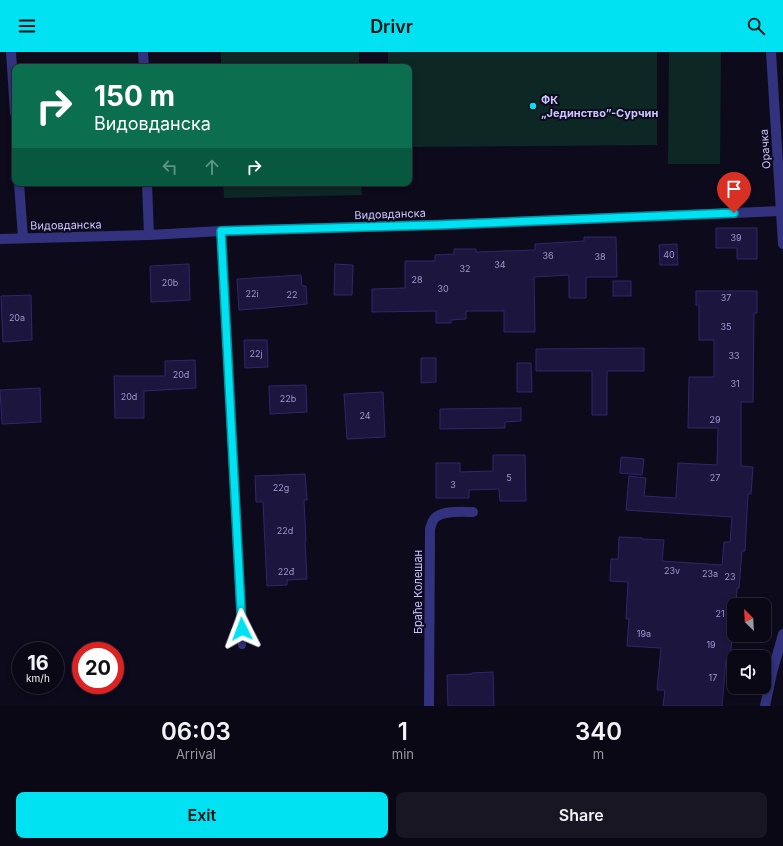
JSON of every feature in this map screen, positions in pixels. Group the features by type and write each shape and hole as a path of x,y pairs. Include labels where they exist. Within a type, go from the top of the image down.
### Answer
{"street":[{"path":"11,52 12,68"},
{"path":"143,52 144,64"},
{"name":"Орачка","path":"771,52 783,244"},
{"path":"19,186 23,238"},
{"path":"147,186 149,235"},
{"name":"Видовданска","path":"0,239 436,225 781,211"},
{"name":"Браће Колешан","path":"429,706 430,529 436,517 445,513 474,512"},
{"path":"765,706 772,673 783,634"}],"lane":[{"path":"221,231 242,645"}],"green space":[{"path":"221,52 359,52 359,64 221,64"},
{"name":"ФК „Јединство”-Сурчин","path":"388,52 657,52 657,145 412,147 412,64 388,64"},
{"path":"669,52 721,52 720,164 668,164"},
{"path":"223,186 361,186 362,195 224,198"}],"building":[{"path":"716,228 757,228 757,259 737,259 737,248 716,248"},
{"path":"584,237 616,237 617,277 586,277 586,298 569,298 569,275 534,277 535,332 504,332 504,311 466,311 466,319 451,320 451,323 436,323 436,311 372,312 372,289 405,288 405,261 435,261 435,255 454,254 454,249 476,249 476,252 535,250 535,244 584,241"},
{"path":"677,244 678,265 660,265 659,245"},
{"path":"189,264 190,300 151,302 150,266"},
{"path":"335,264 353,265 352,295 334,295"},
{"path":"301,275 302,286 306,286 307,304 239,310 237,279"},
{"path":"613,281 631,281 631,296 613,296"},
{"path":"696,291 757,291 757,313 754,313 753,402 741,402 741,466 753,467 751,494 748,494 745,551 742,551 739,588 737,588 736,598 727,598 727,642 732,642 731,650 727,650 722,706 663,706 665,690 657,690 661,648 627,646 629,619 626,619 628,582 610,581 611,559 618,559 619,537 642,538 664,540 662,561 722,565 724,542 730,542 732,517 626,510 629,476 646,478 644,496 676,498 678,463 717,465 718,428 688,428 689,377 714,377 714,340 699,340 699,305 696,305"},
{"path":"31,295 32,340 3,342 1,296"},
{"path":"244,340 267,340 268,367 245,368"},
{"path":"644,348 644,371 607,371 607,415 592,415 592,371 536,371 536,349"},
{"path":"421,358 436,358 436,382 421,383"},
{"path":"195,360 196,388 144,391 144,418 115,418 114,376 165,376 165,361"},
{"path":"517,363 531,363 532,392 517,392"},
{"path":"306,385 307,412 270,414 269,386"},
{"path":"40,388 41,422 2,424 0,390"},
{"path":"383,392 385,437 347,439 344,394"},
{"path":"521,408 521,421 505,422 505,428 440,429 440,409"},
{"path":"493,455 525,455 526,501 500,501 499,489 469,490 469,498 436,498 436,463 460,463 460,472 493,471"},
{"path":"621,457 644,459 642,475 620,473"},
{"path":"305,474 307,500 304,500 307,579 287,580 287,585 267,586 263,502 256,502 255,476"},
{"path":"493,672 494,706 448,706 447,675"}],"place":[{"name":"ФК „Јединство”-Сурчин","path":"533,106"}],"route":[{"path":"242,629 221,231 436,225 734,213"}]}
